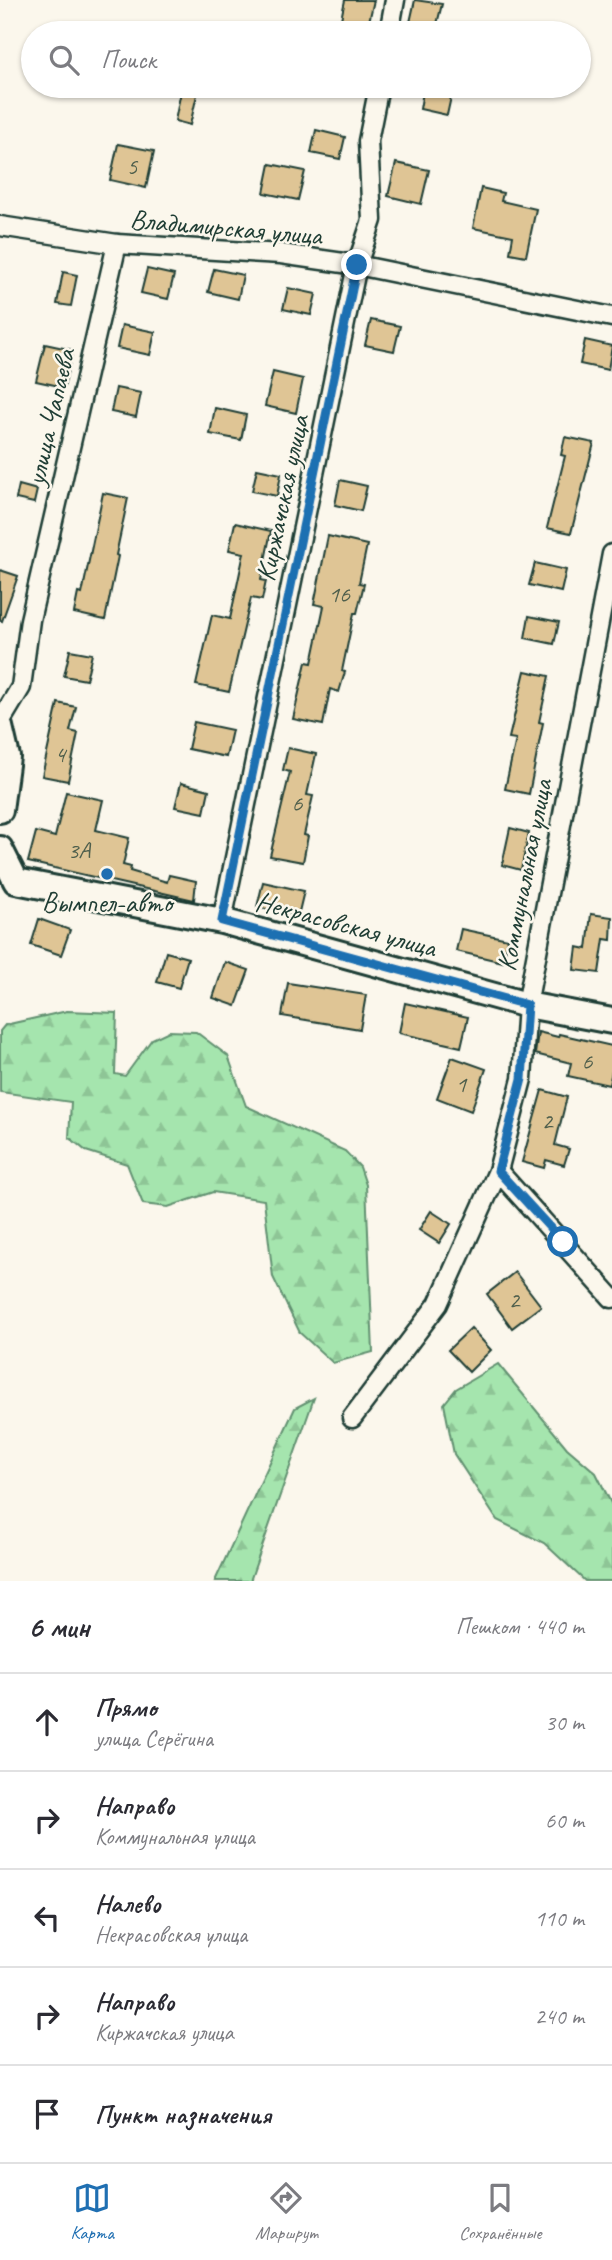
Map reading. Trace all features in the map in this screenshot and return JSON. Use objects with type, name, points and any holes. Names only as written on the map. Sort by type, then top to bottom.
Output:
[{"type":"street","points":[[391,21],[395,0]]},
{"type":"street","name":"Киржачская улица","points":[[222,921],[357,265],[373,220],[368,141],[377,98]]},
{"type":"street","name":"Владимирская улица","points":[[0,226],[117,244],[281,254],[357,265],[612,317]]},
{"type":"street","name":"улица Чапаева","points":[[0,722],[21,687],[30,620],[117,244]]},
{"type":"street","name":"Коммунальная улица","points":[[352,1418],[438,1304],[498,1171],[522,1079],[527,1005],[612,554]]},
{"type":"street","points":[[0,727],[7,757],[0,810]]},
{"type":"street","name":"Некрасовская улица","points":[[0,849],[16,881],[222,921],[527,1005],[612,1021]]},
{"type":"street","points":[[498,1171],[612,1298]]},
{"type":"green space","points":[[67,1011],[117,1013],[115,1074],[125,1076],[152,1039],[169,1031],[196,1032],[228,1056],[246,1106],[345,1151],[360,1167],[366,1185],[373,1352],[333,1363],[300,1333],[273,1277],[264,1200],[213,1192],[168,1207],[143,1204],[127,1164],[86,1151],[69,1137],[71,1102],[0,1092],[0,1031],[5,1025]]},
{"type":"green space","points":[[498,1364],[567,1448],[596,1473],[612,1505],[612,1581],[585,1581],[544,1543],[497,1520],[454,1454],[444,1404],[456,1389]]},
{"type":"green space","points":[[314,1398],[250,1581],[215,1581],[295,1408]]},
{"type":"building","points":[[345,0],[374,0],[369,21],[341,21]]},
{"type":"building","points":[[415,0],[442,4],[438,21],[410,21]]},
{"type":"building","points":[[180,98],[196,98],[190,125],[175,121]]},
{"type":"building","points":[[422,98],[451,98],[447,115],[420,109]]},
{"type":"building","points":[[316,130],[345,137],[340,159],[311,153]]},
{"type":"building","points":[[118,144],[154,151],[146,188],[110,180]]},
{"type":"building","points":[[396,163],[429,170],[421,204],[388,196]]},
{"type":"building","points":[[270,164],[305,171],[298,200],[264,193]]},
{"type":"building","points":[[481,188],[503,193],[501,201],[536,209],[526,256],[510,253],[513,236],[473,228]]},
{"type":"building","points":[[147,269],[174,275],[168,299],[141,293]]},
{"type":"building","points":[[214,269],[243,275],[238,299],[208,292]]},
{"type":"building","points":[[63,272],[77,275],[71,306],[57,304]]},
{"type":"building","points":[[288,288],[316,294],[311,315],[283,309]]},
{"type":"building","points":[[371,320],[400,326],[394,351],[365,345]]},
{"type":"building","points":[[122,325],[155,332],[150,355],[117,348]]},
{"type":"building","points":[[585,340],[612,346],[608,370],[580,364]]},
{"type":"building","points":[[45,344],[73,350],[64,387],[36,381]]},
{"type":"building","points":[[273,372],[303,379],[296,413],[265,406]]},
{"type":"building","points":[[116,388],[141,393],[136,417],[111,412]]},
{"type":"building","points":[[215,408],[246,415],[241,440],[210,434]]},
{"type":"building","points":[[565,437],[594,443],[571,533],[547,528],[565,456],[561,455]]},
{"type":"building","points":[[257,469],[281,474],[277,496],[252,491]]},
{"type":"building","points":[[340,480],[367,486],[361,511],[335,505]]},
{"type":"building","points":[[19,485],[37,490],[34,503],[16,499]]},
{"type":"building","points":[[103,493],[128,498],[105,620],[74,613],[78,593],[82,594]]},
{"type":"building","points":[[235,523],[271,531],[261,580],[266,581],[262,600],[251,598],[229,692],[196,685],[212,615],[230,619],[244,553],[229,550]]},
{"type":"building","points":[[328,536],[367,545],[359,583],[364,584],[357,613],[354,613],[342,671],[345,672],[339,692],[330,689],[323,725],[293,719],[306,662],[312,663],[324,606],[314,604]]},
{"type":"building","points":[[535,563],[566,570],[561,592],[529,585]]},
{"type":"building","points":[[0,570],[18,576],[2,621],[0,620]]},
{"type":"building","points":[[529,616],[559,622],[554,644],[525,638]]},
{"type":"building","points":[[70,650],[92,654],[86,680],[64,676]]},
{"type":"building","points":[[525,671],[549,676],[539,722],[543,723],[529,794],[505,789],[516,739],[509,738]]},
{"type":"building","points":[[58,703],[76,707],[70,731],[78,733],[68,781],[42,776]]},
{"type":"building","points":[[194,722],[232,730],[226,757],[188,749]]},
{"type":"building","points":[[288,748],[316,754],[307,795],[313,796],[304,835],[308,836],[303,862],[270,856],[290,772],[283,770]]},
{"type":"building","points":[[181,783],[209,790],[204,813],[175,807]]},
{"type":"building","points":[[66,792],[103,800],[96,830],[129,838],[123,865],[131,867],[130,871],[167,882],[169,875],[196,881],[194,900],[28,862],[36,832],[55,837]]},
{"type":"building","points":[[510,828],[529,833],[521,870],[502,865]]},
{"type":"building","points":[[263,882],[304,891],[298,916],[257,907]]},
{"type":"building","points":[[591,914],[612,917],[611,940],[604,939],[599,973],[574,970],[577,947],[587,949]]},
{"type":"building","points":[[39,919],[70,930],[61,955],[31,945]]},
{"type":"building","points":[[461,929],[508,939],[503,962],[456,951]]},
{"type":"building","points":[[166,952],[188,958],[179,988],[157,982]]},
{"type":"building","points":[[225,962],[249,970],[236,1006],[213,998]]},
{"type":"building","points":[[288,983],[366,995],[360,1029],[282,1016]]},
{"type":"building","points":[[405,1003],[468,1017],[461,1047],[399,1033]]},
{"type":"building","points":[[538,1032],[612,1046],[609,1085],[568,1076],[571,1063],[535,1054]]},
{"type":"building","points":[[452,1057],[486,1069],[471,1111],[437,1098]]},
{"type":"building","points":[[542,1090],[567,1097],[555,1145],[569,1149],[564,1165],[546,1160],[544,1168],[522,1162]]},
{"type":"building","points":[[431,1211],[451,1224],[439,1243],[419,1230]]},
{"type":"building","points":[[515,1272],[541,1306],[512,1328],[487,1294]]},
{"type":"building","points":[[471,1328],[491,1350],[469,1372],[448,1350]]},
{"type":"place","name":"Вымпел-авто","points":[[107,874]]},
{"type":"route","points":[[357,265],[222,921],[527,1005],[522,1079],[498,1171],[563,1242]]}]
